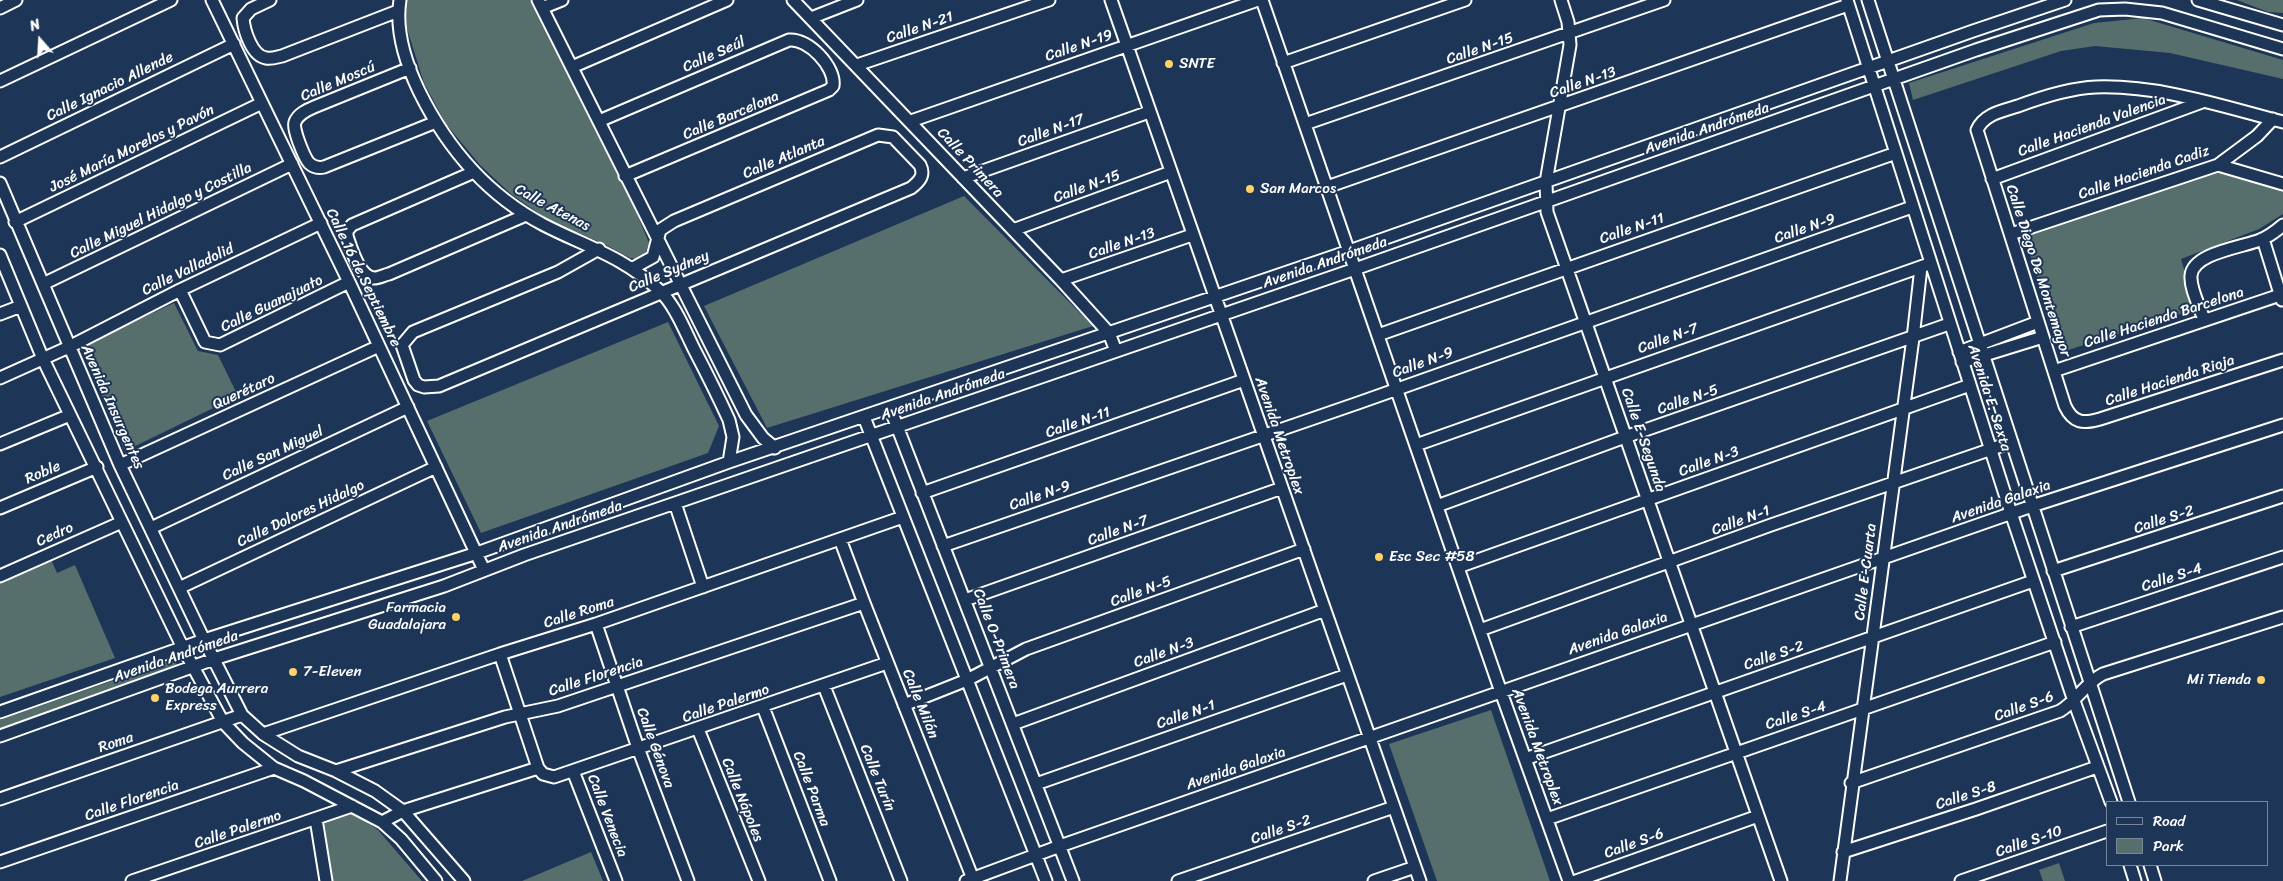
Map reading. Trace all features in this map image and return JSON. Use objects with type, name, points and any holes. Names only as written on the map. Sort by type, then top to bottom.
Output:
[{"type":"street","points":[[0,8],[16,0]]},
{"type":"street","points":[[0,81],[170,0]]},
{"type":"street","name":"Calle 16 de Septiembre","points":[[212,0],[321,223],[484,570]]},
{"type":"street","points":[[270,0],[251,9],[242,18],[243,25],[256,52],[268,59],[282,56],[399,6]]},
{"type":"street","points":[[562,0],[540,4],[746,415],[763,438],[775,448]]},
{"type":"street","points":[[572,67],[727,0]]},
{"type":"street","name":"Calle Primera","points":[[793,0],[857,65],[1109,333],[1116,351]]},
{"type":"street","points":[[811,18],[857,0]]},
{"type":"street","name":"Calle N-21","points":[[857,65],[1049,0]]},
{"type":"street","name":"Avenida Metroplex","points":[[1111,0],[1420,881]]},
{"type":"street","name":"Calle N-19","points":[[910,121],[1258,0]]},
{"type":"street","name":"Avenida Metroplex","points":[[1262,0],[1568,881]]},
{"type":"street","points":[[1283,63],[1465,0]]},
{"type":"street","name":"Calle E-Segunda","points":[[1562,0],[1570,33],[1568,57],[1546,182],[1546,201],[1550,222],[1692,624],[1778,880]]},
{"type":"street","name":"Calle N-15","points":[[1305,124],[1664,0]]},
{"type":"street","name":"Avenida E. Sexta","points":[[1868,0],[2071,627],[2130,801]]},
{"type":"street","name":"Avenida Andrómeda","points":[[0,712],[204,640],[477,553],[729,462],[775,448],[1349,251],[2065,0]]},
{"type":"street","points":[[2198,0],[2283,24]]},
{"type":"street","name":"Avenida E. Sexta","points":[[1848,2],[1912,207],[1926,266],[1961,357],[2033,581],[2074,702],[2111,801]]},
{"type":"street","name":"Calle N-13","points":[[1327,187],[1558,107],[1848,2]]},
{"type":"street","name":"Calle Atenas","points":[[399,6],[401,38],[410,68],[436,122],[448,141],[474,172],[503,200],[526,215],[599,249],[633,268],[660,292],[676,313],[729,420],[733,437],[729,462]]},
{"type":"street","name":"Avenida Andrómeda","points":[[0,736],[193,666],[428,591],[675,503],[1356,269],[1875,86],[2098,10],[2162,13],[2283,48]]},
{"type":"street","name":"Calle Seúl","points":[[599,121],[789,40],[801,40],[808,44],[832,72]]},
{"type":"street","name":"Calle Ignacio Allende","points":[[0,157],[234,44]]},
{"type":"street","name":"Calle Moscú","points":[[410,68],[314,107],[299,116],[294,123],[294,130],[309,163],[318,168],[332,165],[436,122]]},
{"type":"street","name":"Calle Barcelona","points":[[625,176],[822,93],[833,86],[832,72]]},
{"type":"street","name":"Calle Diego De Montemayor","points":[[2068,413],[1977,130],[1986,118],[2000,112],[2066,92],[2094,87],[2122,87],[2164,92],[2202,102]]},
{"type":"street","points":[[2202,102],[2278,121]]},
{"type":"street","name":"Calle Hacienda Valencia","points":[[1992,179],[2202,102]]},
{"type":"street","name":"José María Morelos y Pavón","points":[[15,222],[262,103]]},
{"type":"street","name":"Calle N-17","points":[[963,178],[1149,112]]},
{"type":"street","name":"Calle Hacienda Cadiz","points":[[2011,234],[2218,164],[2278,121]]},
{"type":"street","name":"Calle Atlanta","points":[[656,237],[660,230],[674,222],[878,135],[893,137],[920,164]]},
{"type":"street","name":"Calle N-11","points":[[1378,335],[1896,153]]},
{"type":"street","name":"Calle Miguel Hidalgo y Costilla","points":[[43,284],[292,164]]},
{"type":"street","name":"Calle Sydney","points":[[599,249],[558,272],[413,332],[402,344],[414,380],[418,385],[424,387],[439,386],[680,283],[911,188],[919,182],[922,175],[920,164]]},
{"type":"street","points":[[2218,164],[2283,184]]},
{"type":"street","points":[[474,172],[352,225],[347,231],[346,236],[362,270],[372,278],[389,274],[526,215]]},
{"type":"street","name":"Calle N-15","points":[[1013,230],[1171,172]]},
{"type":"street","name":"Avenida Insurgentes","points":[[0,184],[120,465],[242,715]]},
{"type":"street","name":"Calle N-9","points":[[943,546],[1263,436],[1912,207]]},
{"type":"street","name":"Calle Valladolid","points":[[0,378],[69,347],[180,290],[321,223]]},
{"type":"street","points":[[2204,320],[2191,280],[2194,266],[2211,255],[2263,239],[2283,225]]},
{"type":"street","name":"Calle N-13","points":[[1060,280],[1192,235]]},
{"type":"street","points":[[633,268],[653,257],[656,237]]},
{"type":"street","points":[[2263,239],[2282,297]]},
{"type":"street","points":[[0,255],[43,359],[97,467],[183,648],[223,722],[243,743],[274,768],[382,822],[401,839],[436,881]]},
{"type":"street","name":"Calle E-Cuarta","points":[[1840,881],[1882,558],[1913,338],[1926,266]]},
{"type":"street","name":"Calle N-7","points":[[1416,445],[1605,377],[1926,266]]},
{"type":"street","name":"Calle Guanajuato","points":[[180,290],[205,342],[220,345],[349,282]]},
{"type":"street","name":"Calle Hacienda Barcelona","points":[[2054,370],[2204,320],[2282,297]]},
{"type":"street","points":[[0,314],[21,306]]},
{"type":"street","points":[[1961,357],[1979,344],[2038,322]]},
{"type":"street","name":"Calle N-5","points":[[1437,506],[1625,437],[1949,324]]},
{"type":"street","points":[[691,342],[706,335]]},
{"type":"street","points":[[1961,357],[1983,356],[2043,337]]},
{"type":"street","name":"Querétaro","points":[[120,465],[379,346]]},
{"type":"street","name":"Calle Hacienda Rioja","points":[[2068,413],[2073,419],[2080,422],[2090,422],[2283,360]]},
{"type":"street","name":"Calle N-11","points":[[922,494],[1244,380]]},
{"type":"street","name":"Calle N-3","points":[[1458,567],[1970,385]]},
{"type":"street","name":"Calle San Miguel","points":[[151,528],[408,407]]},
{"type":"street","name":"Calle O-Primera","points":[[890,408],[1073,881]]},
{"type":"street","points":[[0,444],[70,414]]},
{"type":"street","points":[[864,417],[1046,881]]},
{"type":"street","name":"Avenida Galaxia","points":[[970,880],[1060,846],[2032,506],[2283,425]]},
{"type":"street","name":"Calle N-1","points":[[1480,630],[2012,442]]},
{"type":"street","name":"Roble","points":[[0,508],[97,467]]},
{"type":"street","name":"Calle Dolores Hidalgo","points":[[179,588],[436,467]]},
{"type":"street","name":"Calle N-7","points":[[965,600],[1282,488]]},
{"type":"street","name":"Calle S-2","points":[[2053,571],[2283,496]]},
{"type":"street","points":[[675,503],[703,587]]},
{"type":"street","name":"Calle Roma","points":[[263,734],[500,654],[596,624],[903,517]]},
{"type":"street","name":"Cedro","points":[[0,576],[122,522]]},
{"type":"street","name":"Calle Milán","points":[[840,539],[970,880]]},
{"type":"street","name":"Calle N-5","points":[[904,705],[967,680],[1026,649],[1304,549]]},
{"type":"street","name":"Calle S-4","points":[[2071,627],[2283,557]]},
{"type":"street","name":"Calle S-2","points":[[1525,759],[2033,581]]},
{"type":"street","name":"Calle Florencia","points":[[336,771],[520,713],[537,712],[864,603]]},
{"type":"street","name":"Calle N-3","points":[[1013,724],[1325,610]]},
{"type":"street","name":"Calle S-6","points":[[1852,783],[2060,711],[2074,702],[2090,682],[2103,674],[2283,617]]},
{"type":"street","name":"Calle Génova","points":[[596,624],[638,748],[688,881]]},
{"type":"street","name":"Calle S-4","points":[[1547,819],[2055,642]]},
{"type":"street","points":[[382,822],[403,811],[538,768],[500,654]]},
{"type":"street","name":"Calle Palermo","points":[[573,771],[888,663]]},
{"type":"street","name":"Calle N-1","points":[[1036,784],[1347,675]]},
{"type":"street","name":"Calle Turín","points":[[824,686],[901,881]]},
{"type":"street","name":"Calle Parma","points":[[763,707],[830,881]]},
{"type":"street","points":[[242,715],[263,734],[298,756],[336,771],[375,791],[403,811],[464,881]]},
{"type":"street","name":"Roma","points":[[0,799],[242,715]]},
{"type":"street","name":"Calle Nápoles","points":[[698,729],[759,881]]},
{"type":"street","name":"Calle S-8","points":[[1843,852],[1976,809],[2097,766]]},
{"type":"street","name":"Calle Florencia","points":[[0,862],[274,768]]},
{"type":"street","name":"Calle Venecia","points":[[538,768],[543,774],[554,778],[573,771],[616,881]]},
{"type":"street","name":"Calle Palermo","points":[[132,881],[352,806]]},
{"type":"street","name":"Calle S-2","points":[[1178,881],[1394,807]]},
{"type":"street","name":"Calle S-6","points":[[1576,881],[1758,816]]},
{"type":"street","points":[[316,819],[323,880]]},
{"type":"street","name":"Calle S-10","points":[[1961,881],[2106,831]]},
{"type":"street","points":[[2130,866],[2135,881]]},
{"type":"street","points":[[2150,866],[2155,881]]},
{"type":"street","points":[[1374,881],[1415,867]]},
{"type":"green space","points":[[404,0],[530,0],[637,214],[649,243],[645,254],[638,259],[630,258],[606,245],[547,219],[511,194],[480,165],[446,124],[424,83],[403,16]]},
{"type":"green space","points":[[2237,0],[2283,0],[2283,13],[2268,12]]},
{"type":"green space","points":[[2143,18],[2283,60],[2283,79],[2170,53],[2095,46],[2061,51],[1913,100],[1909,83],[2094,23]]},
{"type":"green space","points":[[2207,170],[2283,187],[2283,214],[2259,229],[2181,259],[2196,309],[2062,352],[2023,234]]},
{"type":"green space","points":[[964,196],[1093,326],[767,428],[704,306]]},
{"type":"green space","points":[[174,303],[198,351],[218,355],[238,396],[125,451],[81,347]]},
{"type":"green space","points":[[668,322],[719,426],[708,453],[481,533],[427,421]]},
{"type":"green space","points":[[50,557],[57,573],[75,565],[115,658],[0,697],[0,579]]},
{"type":"green space","points":[[175,659],[178,668],[0,730],[0,720]]},
{"type":"green space","points":[[1491,710],[1550,881],[1437,881],[1389,744]]},
{"type":"green space","points":[[351,812],[378,830],[422,881],[333,881],[324,822]]},
{"type":"green space","points":[[591,852],[603,881],[522,881]]},
{"type":"green space","points":[[2059,863],[2065,881],[2043,881],[2039,870]]},
{"type":"place","name":"SNTE","points":[[1169,64]]},
{"type":"place","name":"San Marcos","points":[[1250,189]]},
{"type":"place","name":"Esc Sec #58","points":[[1379,557]]},
{"type":"place","name":"Farmacia Guadalajara","points":[[456,617]]},
{"type":"place","name":"7-Eleven","points":[[293,672]]},
{"type":"place","name":"Mi Tienda","points":[[2261,680]]},
{"type":"place","name":"Bodega Aurrera Express","points":[[155,698]]}]
